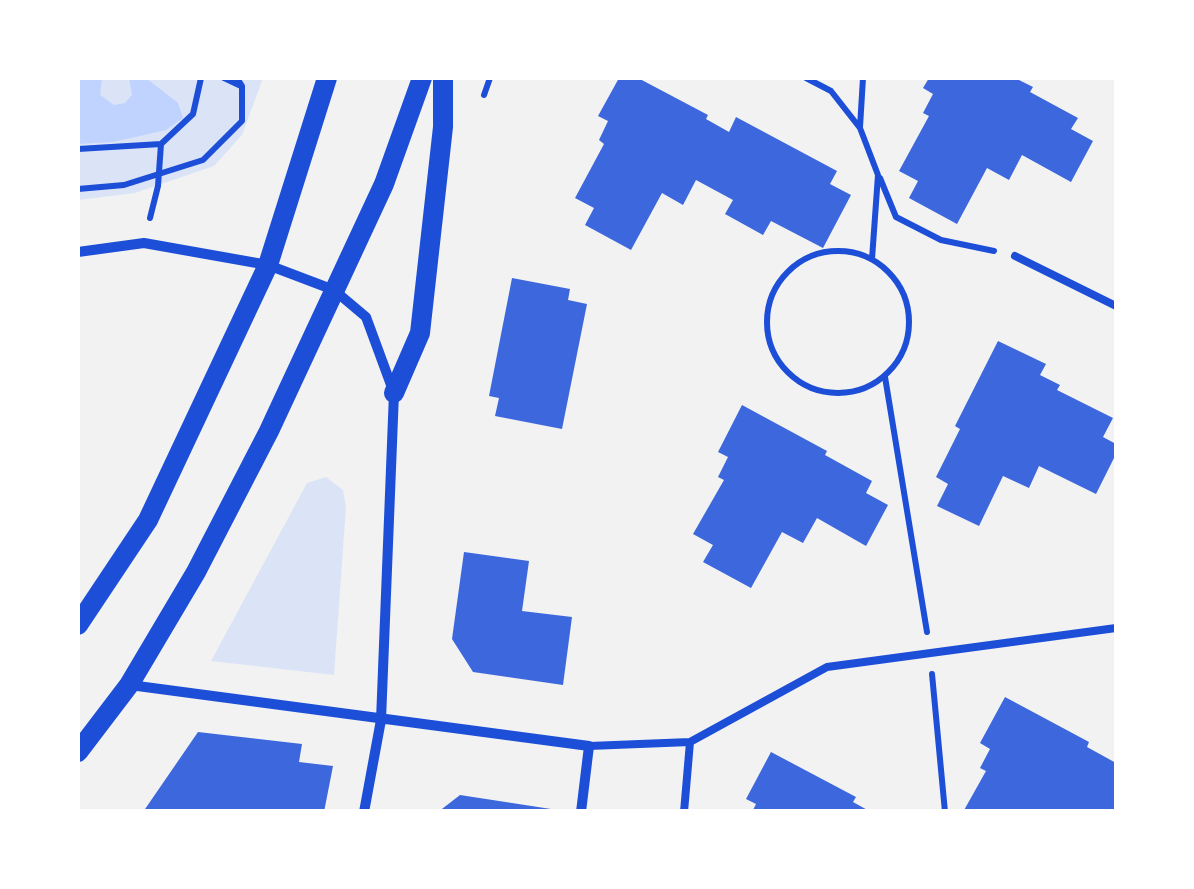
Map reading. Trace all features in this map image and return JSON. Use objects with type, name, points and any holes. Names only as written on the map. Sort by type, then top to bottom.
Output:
[{"type":"main road","points":[[78,625],[148,520],[268,265],[327,78]]},
{"type":"main road","points":[[78,752],[129,685],[206,554],[269,432],[384,184],[422,78]]},
{"type":"main road","points":[[394,393],[420,333],[443,126],[443,78]]},
{"type":"street","points":[[78,252],[144,243],[268,265],[334,290],[366,317],[394,393],[381,720],[364,812]]},
{"type":"street","points":[[129,685],[589,746],[581,812]]},
{"type":"lane","points":[[1015,256],[1116,306]]},
{"type":"lane","points":[[589,746],[690,742],[827,667],[1116,628]]},
{"type":"lane","points":[[684,812],[690,742]]},
{"type":"path","points":[[78,148],[161,144],[193,114],[201,78]]},
{"type":"path","points":[[224,78],[242,86]]},
{"type":"path","points":[[78,189],[124,185],[203,160],[242,121],[242,86],[238,78]]},
{"type":"path","points":[[484,96],[488,78]]},
{"type":"path","points":[[806,78],[831,91],[860,128],[896,216],[941,240],[1015,256]]},
{"type":"path","points":[[860,128],[864,78]]},
{"type":"path","points":[[144,243],[160,174],[161,144]]},
{"type":"path","points":[[872,259],[878,174]]},
{"type":"path","points":[[848,251],[872,259],[892,274],[904,293],[910,315],[904,348],[885,376],[866,389],[844,394],[810,388],[783,368],[771,348],[766,324],[770,300],[782,277],[800,261],[823,252],[848,251]]},
{"type":"path","points":[[885,376],[930,651],[945,812]]},
{"type":"shaded area","points":[[78,78],[263,78],[242,135],[214,166],[135,193],[78,200]]},
{"type":"shaded area","points":[[326,477],[343,490],[346,507],[334,675],[211,661],[307,483]]},
{"type":"water","points":[[78,78],[102,78],[100,95],[114,105],[125,103],[132,95],[129,78],[146,78],[178,103],[183,118],[166,130],[113,142],[78,144]]},
{"type":"building","points":[[619,78],[638,78],[708,115],[706,119],[729,132],[736,117],[837,171],[830,184],[851,195],[823,248],[771,221],[763,235],[725,214],[733,200],[696,180],[683,205],[662,193],[631,250],[585,225],[594,208],[575,198],[604,144],[599,140],[608,121],[598,116]]},
{"type":"building","points":[[929,78],[1015,78],[1033,87],[1030,92],[1078,118],[1071,129],[1093,141],[1071,182],[1022,155],[1009,180],[987,168],[957,224],[909,198],[918,181],[899,171],[929,116],[923,113],[933,94],[923,88]]},
{"type":"building","points":[[512,278],[570,289],[568,300],[587,304],[562,429],[495,416],[499,398],[489,396]]},
{"type":"building","points":[[998,341],[1046,364],[1040,375],[1060,385],[1057,390],[1113,418],[1103,437],[1116,444],[1116,454],[1096,494],[1039,466],[1029,488],[1003,476],[979,526],[937,506],[948,484],[936,477],[960,429],[955,426]]},
{"type":"building","points":[[742,405],[827,451],[825,455],[872,481],[866,493],[888,505],[866,546],[817,518],[803,543],[782,532],[751,588],[703,562],[713,545],[693,534],[724,480],[718,477],[728,457],[718,452]]},
{"type":"building","points":[[464,552],[529,561],[522,611],[572,617],[563,685],[473,672],[452,639]]},
{"type":"building","points":[[1005,697],[1089,742],[1087,747],[1116,763],[1116,812],[963,812],[986,771],[980,768],[990,749],[980,743]]},
{"type":"building","points":[[198,732],[302,744],[299,762],[333,766],[324,812],[143,812]]},
{"type":"building","points":[[771,752],[856,797],[853,802],[871,812],[752,812],[756,804],[746,799]]},
{"type":"building","points":[[460,795],[551,809],[438,812]]}]
